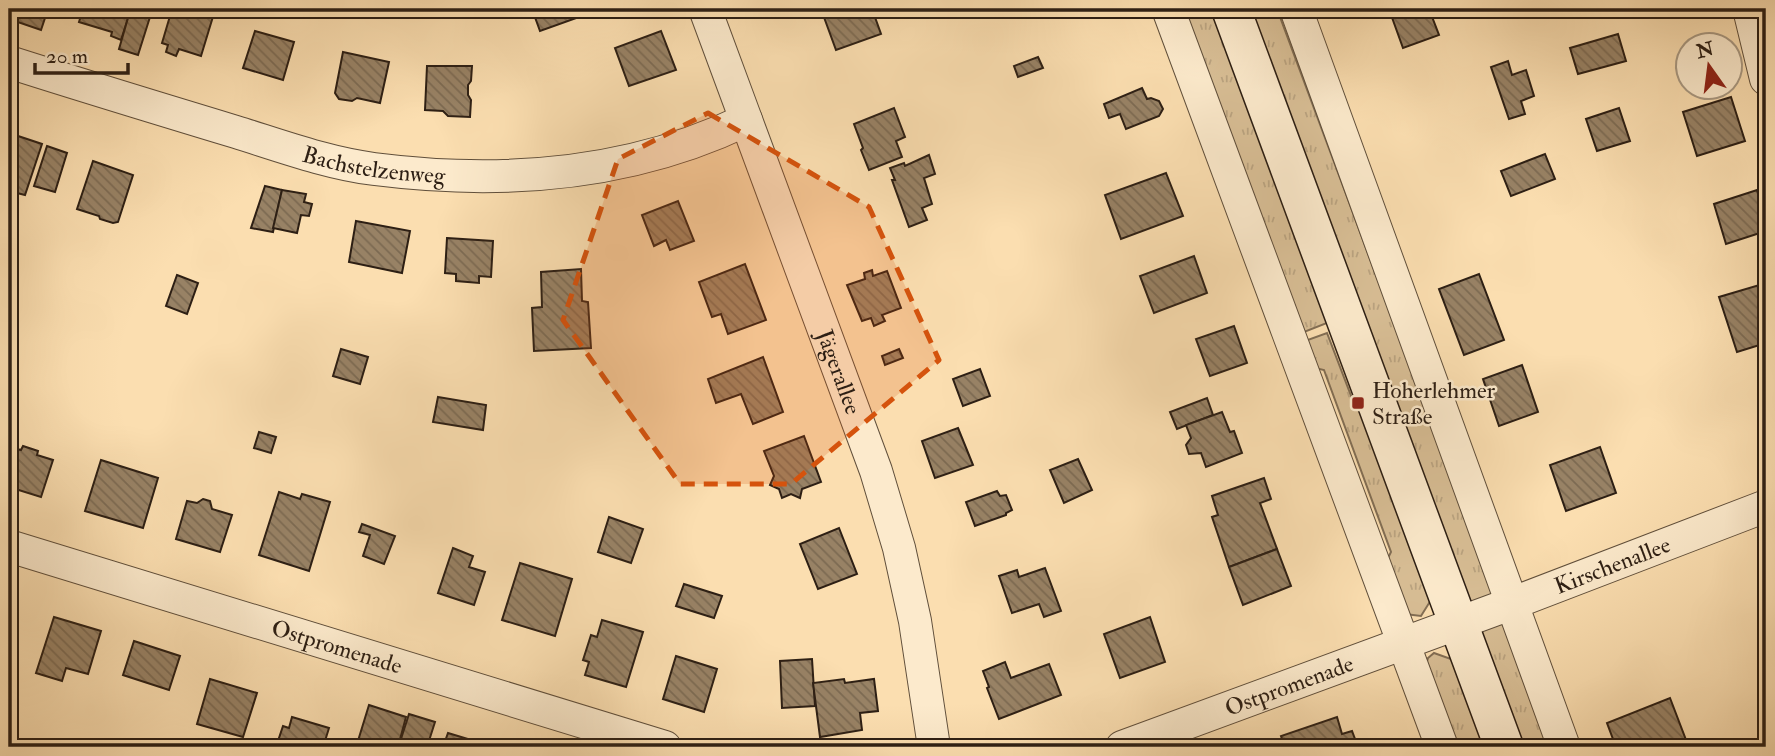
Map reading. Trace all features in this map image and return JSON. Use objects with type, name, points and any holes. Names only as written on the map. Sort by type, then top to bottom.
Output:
[{"type":"street","name":"Jägerallee","points":[[705,9],[882,489],[899,548],[915,621],[934,747]]},
{"type":"street","points":[[1168,9],[1442,747]]},
{"type":"street","points":[[1231,9],[1504,747]]},
{"type":"street","points":[[1296,9],[1564,747]]},
{"type":"street","points":[[1749,9],[1766,79]]},
{"type":"street","name":"Bachstelzenweg","points":[[9,62],[316,157],[373,169],[439,175],[509,176],[574,172],[618,164],[710,137],[746,120]]},
{"type":"street","name":"Kirschenallee","points":[[1459,623],[1766,506]]},
{"type":"street","name":"Ostpromenade","points":[[9,546],[665,747]]},
{"type":"street","name":"Ostpromenade","points":[[1122,747],[1459,623]]},
{"type":"highlighted area","points":[[708,113],[869,207],[939,360],[791,484],[680,484],[563,320],[618,159]]},
{"type":"green space","points":[[1178,9],[1216,9],[1332,321],[1299,334]]},
{"type":"green space","points":[[1247,9],[1277,9],[1552,747],[1523,747]]},
{"type":"green space","points":[[1327,333],[1355,406],[1360,405],[1431,600],[1421,616],[1405,614],[1385,564],[1391,552],[1324,370],[1311,367],[1302,342]]},
{"type":"green space","points":[[1434,653],[1451,659],[1489,747],[1452,747],[1426,665],[1428,658]]},
{"type":"building","points":[[9,9],[48,9],[41,30],[9,19]]},
{"type":"building","points":[[83,9],[131,9],[121,40],[111,36],[112,32],[79,22]]},
{"type":"building","points":[[177,9],[215,10],[201,56],[179,49],[176,56],[166,52],[168,45],[162,43],[170,16]]},
{"type":"building","points":[[532,9],[585,9],[582,16],[540,31]]},
{"type":"building","points":[[821,9],[872,9],[881,34],[836,50]]},
{"type":"building","points":[[1400,9],[1429,9],[1439,35],[1403,48],[1390,12]]},
{"type":"building","points":[[130,11],[150,17],[138,55],[119,49]]},
{"type":"building","points":[[255,31],[294,42],[283,80],[243,68]]},
{"type":"building","points":[[661,31],[676,70],[629,86],[615,48]]},
{"type":"building","points":[[1618,34],[1626,61],[1578,74],[1570,48]]},
{"type":"building","points":[[343,52],[389,62],[380,103],[357,98],[352,101],[339,99],[335,93]]},
{"type":"building","points":[[1038,57],[1043,68],[1018,77],[1014,66]]},
{"type":"building","points":[[1508,61],[1512,75],[1526,70],[1534,96],[1521,101],[1525,114],[1509,119],[1491,67]]},
{"type":"building","points":[[427,66],[472,66],[471,81],[468,85],[470,117],[448,116],[443,111],[425,110]]},
{"type":"building","points":[[1142,88],[1147,99],[1159,101],[1163,109],[1159,116],[1126,129],[1120,114],[1109,118],[1104,104]]},
{"type":"building","points":[[1715,102],[1733,102],[1745,141],[1697,156],[1683,112]]},
{"type":"building","points":[[894,108],[905,137],[896,141],[902,157],[869,170],[854,124]]},
{"type":"building","points":[[1619,108],[1630,141],[1597,151],[1586,119]]},
{"type":"building","points":[[9,133],[42,144],[25,195],[9,191]]},
{"type":"building","points":[[47,146],[67,153],[55,192],[34,186]]},
{"type":"building","points":[[1545,154],[1555,179],[1511,196],[1501,171]]},
{"type":"building","points":[[929,155],[935,174],[924,178],[932,204],[922,208],[927,220],[909,227],[890,168],[904,163],[905,166]]},
{"type":"building","points":[[93,161],[133,175],[118,222],[100,219],[99,216],[77,209]]},
{"type":"building","points":[[1166,173],[1183,216],[1121,239],[1105,195]]},
{"type":"building","points":[[265,186],[282,190],[273,232],[251,228]]},
{"type":"building","points":[[282,190],[306,194],[304,202],[312,204],[309,216],[301,215],[297,233],[273,228]]},
{"type":"building","points":[[1757,190],[1766,219],[1766,231],[1726,244],[1714,204]]},
{"type":"building","points":[[678,201],[694,241],[670,250],[666,240],[654,246],[642,215]]},
{"type":"building","points":[[356,221],[410,231],[402,273],[349,262]]},
{"type":"building","points":[[447,238],[493,241],[491,277],[479,276],[479,283],[456,281],[456,274],[445,273]]},
{"type":"building","points":[[1194,256],[1207,293],[1154,313],[1140,276]]},
{"type":"building","points":[[745,264],[766,320],[728,334],[721,314],[712,317],[699,282]]},
{"type":"building","points":[[581,269],[582,301],[588,302],[591,348],[534,351],[532,308],[542,307],[541,272]]},
{"type":"building","points":[[872,270],[873,276],[887,271],[901,308],[882,315],[885,321],[874,326],[871,318],[862,321],[847,285],[865,279],[864,273]]},
{"type":"building","points":[[1479,274],[1504,340],[1464,355],[1439,289]]},
{"type":"building","points":[[177,275],[198,283],[187,314],[166,306]]},
{"type":"building","points":[[1766,283],[1766,343],[1737,352],[1719,297]]},
{"type":"building","points":[[1234,326],[1247,363],[1210,376],[1196,339]]},
{"type":"building","points":[[341,349],[368,357],[360,384],[333,376]]},
{"type":"building","points":[[899,349],[903,358],[885,365],[882,356]]},
{"type":"building","points":[[763,357],[783,412],[753,424],[741,394],[716,403],[708,379]]},
{"type":"building","points":[[1522,365],[1538,412],[1499,426],[1483,379]]},
{"type":"building","points":[[980,369],[990,396],[963,406],[953,379]]},
{"type":"building","points":[[438,397],[486,405],[483,430],[433,422]]},
{"type":"building","points":[[1207,398],[1213,415],[1177,429],[1170,412]]},
{"type":"building","points":[[1222,412],[1230,432],[1234,431],[1242,453],[1206,467],[1201,453],[1189,454],[1186,445],[1191,438],[1186,425]]},
{"type":"building","points":[[958,428],[973,465],[935,478],[922,441]]},
{"type":"building","points":[[259,432],[276,437],[271,453],[254,448]]},
{"type":"building","points":[[804,436],[821,482],[802,489],[800,498],[791,494],[782,498],[779,489],[770,485],[774,476],[764,451]]},
{"type":"building","points":[[23,446],[38,451],[37,455],[53,460],[41,497],[9,487],[9,447],[21,450]]},
{"type":"building","points":[[1600,447],[1616,493],[1566,511],[1550,465]]},
{"type":"building","points":[[1078,459],[1092,490],[1064,503],[1050,470]]},
{"type":"building","points":[[101,460],[158,478],[143,528],[85,511]]},
{"type":"building","points":[[1264,478],[1271,499],[1260,503],[1277,549],[1229,567],[1212,517],[1218,515],[1212,496]]},
{"type":"building","points":[[997,491],[1000,496],[1006,495],[1012,510],[1006,515],[975,526],[966,502]]},
{"type":"building","points":[[279,492],[300,499],[302,494],[330,502],[309,571],[259,555]]},
{"type":"building","points":[[203,499],[210,501],[212,509],[232,515],[220,552],[176,539],[187,501],[197,503]]},
{"type":"building","points":[[609,517],[643,529],[631,563],[598,552]]},
{"type":"building","points":[[362,524],[395,536],[384,564],[363,556],[370,535],[359,532]]},
{"type":"building","points":[[839,528],[857,574],[818,589],[800,544]]},
{"type":"building","points":[[453,548],[473,556],[469,567],[485,572],[474,605],[438,593]]},
{"type":"building","points":[[1277,549],[1291,586],[1243,605],[1229,567]]},
{"type":"building","points":[[520,563],[572,579],[555,636],[502,620]]},
{"type":"building","points":[[1045,568],[1061,611],[1044,617],[1039,604],[1012,613],[999,576],[1017,570],[1019,577]]},
{"type":"building","points":[[684,584],[722,596],[714,618],[676,606]]},
{"type":"building","points":[[54,617],[101,631],[88,674],[66,668],[62,681],[36,673]]},
{"type":"building","points":[[1150,617],[1165,662],[1120,678],[1104,634]]},
{"type":"building","points":[[602,620],[643,632],[626,687],[585,675],[589,662],[583,660],[591,635],[597,637]]},
{"type":"building","points":[[134,641],[180,656],[169,690],[123,675]]},
{"type":"building","points":[[676,656],[717,669],[704,712],[663,699]]},
{"type":"building","points":[[812,659],[815,706],[782,708],[780,661]]},
{"type":"building","points":[[1005,662],[1011,678],[1049,664],[1061,695],[999,719],[983,671]]},
{"type":"building","points":[[210,679],[257,693],[243,737],[197,724]]},
{"type":"building","points":[[844,679],[845,683],[874,679],[878,711],[860,713],[862,730],[820,737],[813,683]]},
{"type":"building","points":[[1670,698],[1686,740],[1667,747],[1616,747],[1607,723]]},
{"type":"building","points":[[369,705],[406,717],[398,747],[367,747],[357,744]]},
{"type":"building","points":[[409,714],[435,722],[427,747],[399,745]]},
{"type":"building","points":[[292,717],[329,728],[325,741],[328,742],[327,747],[276,747],[283,726],[289,728]]},
{"type":"building","points":[[1337,717],[1342,734],[1352,731],[1358,747],[1285,747],[1281,736]]},
{"type":"building","points":[[448,733],[481,743],[494,747],[443,747]]},
{"type":"place","name":"Hoherlehmer Straße","points":[[1358,403]]}]
